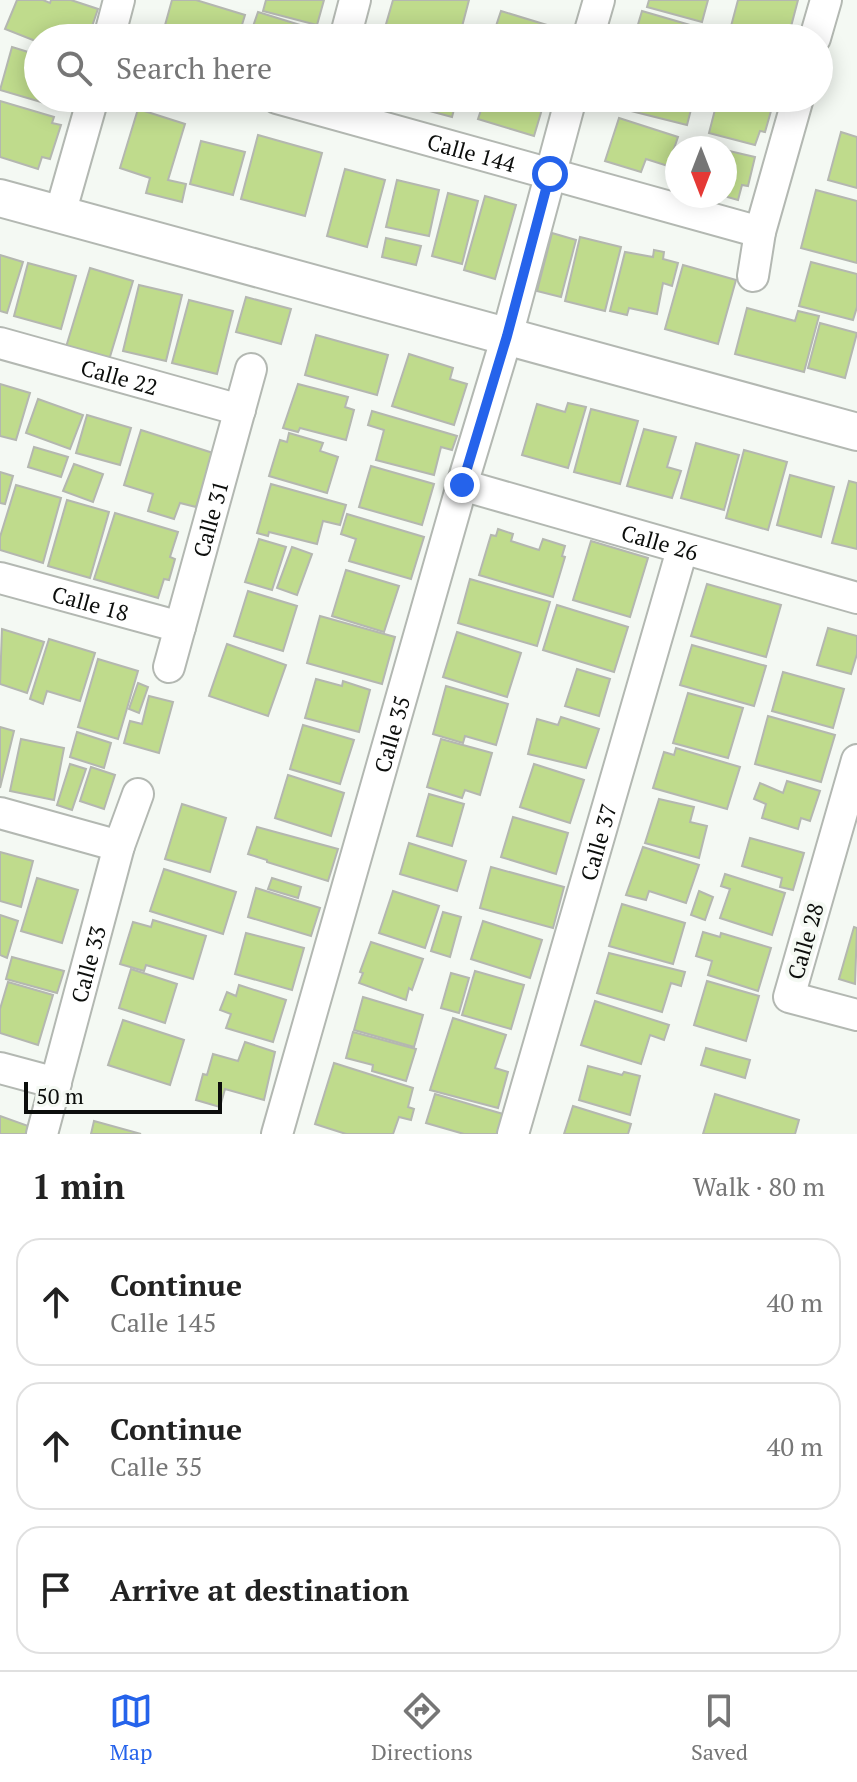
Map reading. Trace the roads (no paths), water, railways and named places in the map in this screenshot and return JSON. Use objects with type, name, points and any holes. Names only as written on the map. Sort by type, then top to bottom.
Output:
[{"type":"street","points":[[113,24],[119,0]]},
{"type":"street","points":[[349,24],[355,0]]},
{"type":"street","points":[[592,24],[599,0]]},
{"type":"street","points":[[819,24],[826,0]]},
{"type":"street","points":[[60,214],[89,112]]},
{"type":"street","name":"Calle 144","points":[[352,112],[550,174],[760,232]]},
{"type":"street","name":"Calle 35","points":[[277,1134],[507,336],[567,112]]},
{"type":"street","points":[[753,276],[760,232],[794,112]]},
{"type":"street","points":[[0,198],[857,432]]},
{"type":"street","name":"Calle 22","points":[[0,343],[240,410]]},
{"type":"street","name":"Calle 31","points":[[169,667],[251,369]]},
{"type":"street","name":"Calle 26","points":[[462,485],[857,598]]},
{"type":"street","name":"Calle 37","points":[[513,1134],[682,550]]},
{"type":"street","name":"Calle 18","points":[[0,578],[180,627]]},
{"type":"street","name":"Calle 28","points":[[857,760],[789,997],[857,1015]]},
{"type":"street","name":"Calle 33","points":[[42,1134],[119,846],[138,794]]},
{"type":"street","points":[[0,813],[119,846]]},
{"type":"street","points":[[0,1068],[56,1083]]}]
